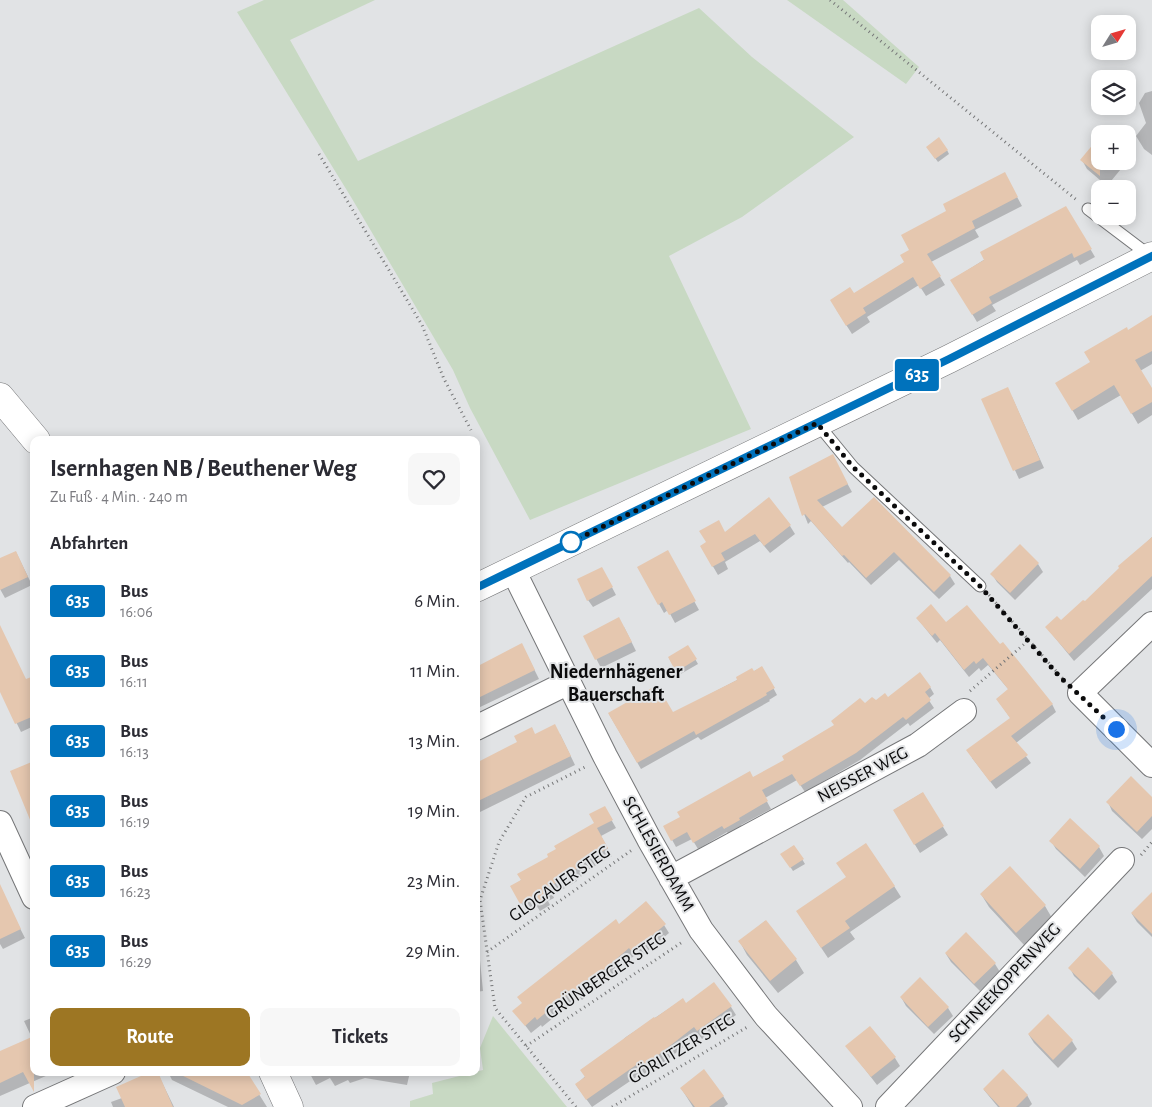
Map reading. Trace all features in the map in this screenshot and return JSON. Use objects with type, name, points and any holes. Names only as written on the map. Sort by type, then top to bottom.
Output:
[{"type":"main road","points":[[480,586],[817,423],[1152,256]]},
{"type":"main road","points":[[0,398],[33,436]]},
{"type":"main road","points":[[275,1076],[290,1107]]},
{"type":"street","name":"SCHLESIERDAMM","points":[[513,570],[648,839],[701,930],[766,1016],[850,1107]]},
{"type":"street","points":[[1152,624],[1080,693],[1152,765]]},
{"type":"street","points":[[480,726],[569,682]]},
{"type":"street","name":"NEISSER WEG","points":[[671,878],[918,745],[964,711]]},
{"type":"street","points":[[0,823],[30,887]]},
{"type":"street","name":"SCHNEEKOPPENWEG","points":[[888,1107],[1122,860]]},
{"type":"street","points":[[35,1107],[80,1098],[108,1076]]},
{"type":"lane","points":[[1088,209],[1152,256]]},
{"type":"lane","points":[[817,423],[853,467],[980,586]]},
{"type":"path","points":[[830,0],[1088,209]]},
{"type":"path","points":[[319,154],[422,325],[444,379],[471,430]]},
{"type":"path","points":[[980,586],[1059,676],[1080,693]]},
{"type":"path","points":[[964,711],[970,690],[1029,640]]},
{"type":"path","points":[[576,1107],[495,1008],[480,900],[499,842],[526,797],[605,756]]},
{"type":"path","name":"GLOGAUER STEG","points":[[487,952],[648,839]]},
{"type":"path","name":"GRÜNBERGER STEG","points":[[526,1046],[701,930]]},
{"type":"path","name":"GÖRLITZER STEG","points":[[612,1107],[766,1016]]},
{"type":"green space","points":[[264,0],[375,0],[290,40],[358,161],[699,8],[752,57],[854,137],[742,217],[669,256],[751,429],[530,520],[470,408],[453,370],[351,197],[237,12]]},
{"type":"green space","points":[[787,0],[843,0],[919,67],[906,84]]},
{"type":"green space","points":[[493,1016],[567,1107],[410,1107],[410,1101],[433,1094],[432,1083],[459,1076],[480,1076],[480,1071],[483,1070],[480,1048]]},
{"type":"building","points":[[939,137],[948,150],[935,159],[926,147]]},
{"type":"building","points":[[1091,147],[1091,169],[1080,160]]},
{"type":"building","points":[[1092,170],[1100,170],[1100,176]]},
{"type":"building","points":[[1005,172],[1018,197],[972,221],[975,228],[927,254],[941,276],[920,289],[913,277],[863,308],[866,313],[846,326],[830,300],[850,287],[854,293],[904,262],[900,255],[909,250],[901,235],[946,211],[943,204]]},
{"type":"building","points":[[1066,206],[1092,249],[1074,258],[1072,253],[989,297],[992,303],[972,315],[950,280],[984,260],[980,252]]},
{"type":"building","points":[[1152,315],[1152,351],[1135,360],[1152,388],[1152,402],[1131,414],[1114,385],[1072,411],[1055,383],[1090,362],[1084,352],[1127,327],[1128,330]]},
{"type":"building","points":[[1008,387],[1040,460],[1013,471],[981,399]]},
{"type":"building","points":[[833,454],[848,484],[817,500],[842,527],[874,497],[951,575],[934,592],[894,552],[866,578],[844,555],[842,556],[805,514],[802,516],[789,477]]},
{"type":"building","points":[[769,497],[791,525],[764,546],[755,534],[721,553],[725,560],[712,567],[700,546],[706,542],[699,531],[719,520],[725,532]]},
{"type":"building","points":[[1152,537],[1152,576],[1069,654],[1045,627],[1057,616],[1061,620],[1083,600],[1085,601],[1119,568],[1118,566]]},
{"type":"building","points":[[1020,544],[1039,563],[1010,593],[990,574]]},
{"type":"building","points":[[668,550],[696,601],[669,615],[662,602],[658,605],[637,567]]},
{"type":"building","points":[[16,551],[28,577],[0,590],[0,558]]},
{"type":"building","points":[[602,567],[613,587],[587,601],[577,579]]},
{"type":"building","points":[[931,604],[946,622],[967,605],[1000,644],[1003,642],[1053,704],[1011,736],[1028,755],[990,782],[966,750],[1010,718],[996,699],[1008,689],[983,658],[976,664],[974,661],[964,670],[935,633],[932,636],[916,618]]},
{"type":"building","points":[[619,617],[632,642],[595,660],[583,636]]},
{"type":"building","points":[[0,625],[26,679],[30,678],[30,718],[15,724],[0,692]]},
{"type":"building","points":[[522,643],[535,670],[480,697],[480,665]]},
{"type":"building","points":[[688,645],[697,659],[676,672],[668,657]]},
{"type":"building","points":[[762,666],[775,688],[766,693],[767,695],[696,735],[694,731],[637,763],[608,713],[657,685],[673,712],[737,680],[736,677],[752,668],[754,671]]},
{"type":"building","points":[[920,672],[931,687],[925,692],[931,700],[906,720],[903,717],[856,753],[800,786],[792,774],[762,790],[768,801],[724,829],[722,826],[693,843],[687,832],[671,841],[663,826],[680,817],[677,812],[750,771],[753,777],[784,760],[782,756],[834,725],[831,721],[860,698],[865,703],[872,697],[876,700],[885,693],[888,697]]},
{"type":"building","points":[[555,724],[571,756],[480,800],[480,761],[517,742],[514,736],[532,727],[535,734]]},
{"type":"building","points":[[30,763],[30,820],[10,771]]},
{"type":"building","points":[[1131,776],[1152,797],[1152,816],[1137,832],[1106,802]]},
{"type":"building","points":[[923,792],[944,826],[914,845],[893,810]]},
{"type":"building","points":[[605,806],[613,820],[597,828],[608,848],[578,865],[579,867],[574,872],[549,887],[551,889],[545,893],[547,897],[534,904],[531,898],[520,904],[510,886],[521,880],[517,874],[548,857],[547,854],[556,849],[554,846],[594,823],[589,814]]},
{"type":"building","points":[[1070,818],[1100,846],[1080,869],[1049,841]]},
{"type":"building","points":[[866,843],[895,886],[845,921],[850,928],[821,948],[796,911],[846,877],[836,863]]},
{"type":"building","points":[[794,845],[804,859],[790,868],[780,854]]},
{"type":"building","points":[[1010,866],[1046,905],[1016,933],[980,894]]},
{"type":"building","points":[[0,884],[21,929],[0,939]]},
{"type":"building","points":[[1152,892],[1152,934],[1131,913]]},
{"type":"building","points":[[646,901],[666,924],[632,952],[629,948],[577,993],[574,989],[537,1020],[535,1017],[525,1026],[512,1011],[522,1003],[517,997],[616,919],[619,924]]},
{"type":"building","points":[[766,920],[797,959],[770,981],[738,941]]},
{"type":"building","points":[[966,932],[996,963],[974,984],[945,953]]},
{"type":"building","points":[[1088,947],[1113,973],[1094,993],[1068,968]]},
{"type":"building","points":[[920,977],[949,1007],[928,1027],[900,997]]},
{"type":"building","points":[[714,982],[732,1006],[697,1031],[694,1027],[639,1070],[636,1065],[586,1100],[575,1084],[585,1077],[580,1070],[654,1017],[683,998],[686,1003]]},
{"type":"building","points":[[1048,1014],[1073,1040],[1053,1060],[1028,1034]]},
{"type":"building","points":[[870,1026],[896,1057],[871,1077],[845,1046]]},
{"type":"building","points":[[30,1038],[30,1076],[34,1076],[34,1092],[23,1072],[0,1083],[0,1051]]},
{"type":"building","points":[[704,1069],[724,1096],[709,1107],[695,1107],[680,1088]]},
{"type":"building","points":[[1003,1069],[1028,1095],[1016,1107],[1000,1107],[983,1089]]},
{"type":"building","points":[[141,1076],[160,1076],[173,1107],[125,1107],[116,1087]]},
{"type":"building","points":[[183,1076],[250,1076],[261,1094],[242,1105]]},
{"type":"bus line","name":"635","points":[[480,586],[949,359],[1152,256]]},
{"type":"district","name":"Niedernhägener Bauerschaft","points":[[616,684]]},
{"type":"route","points":[[571,542],[817,423],[853,467],[980,586],[1059,676],[1080,693],[1116,729]]}]
